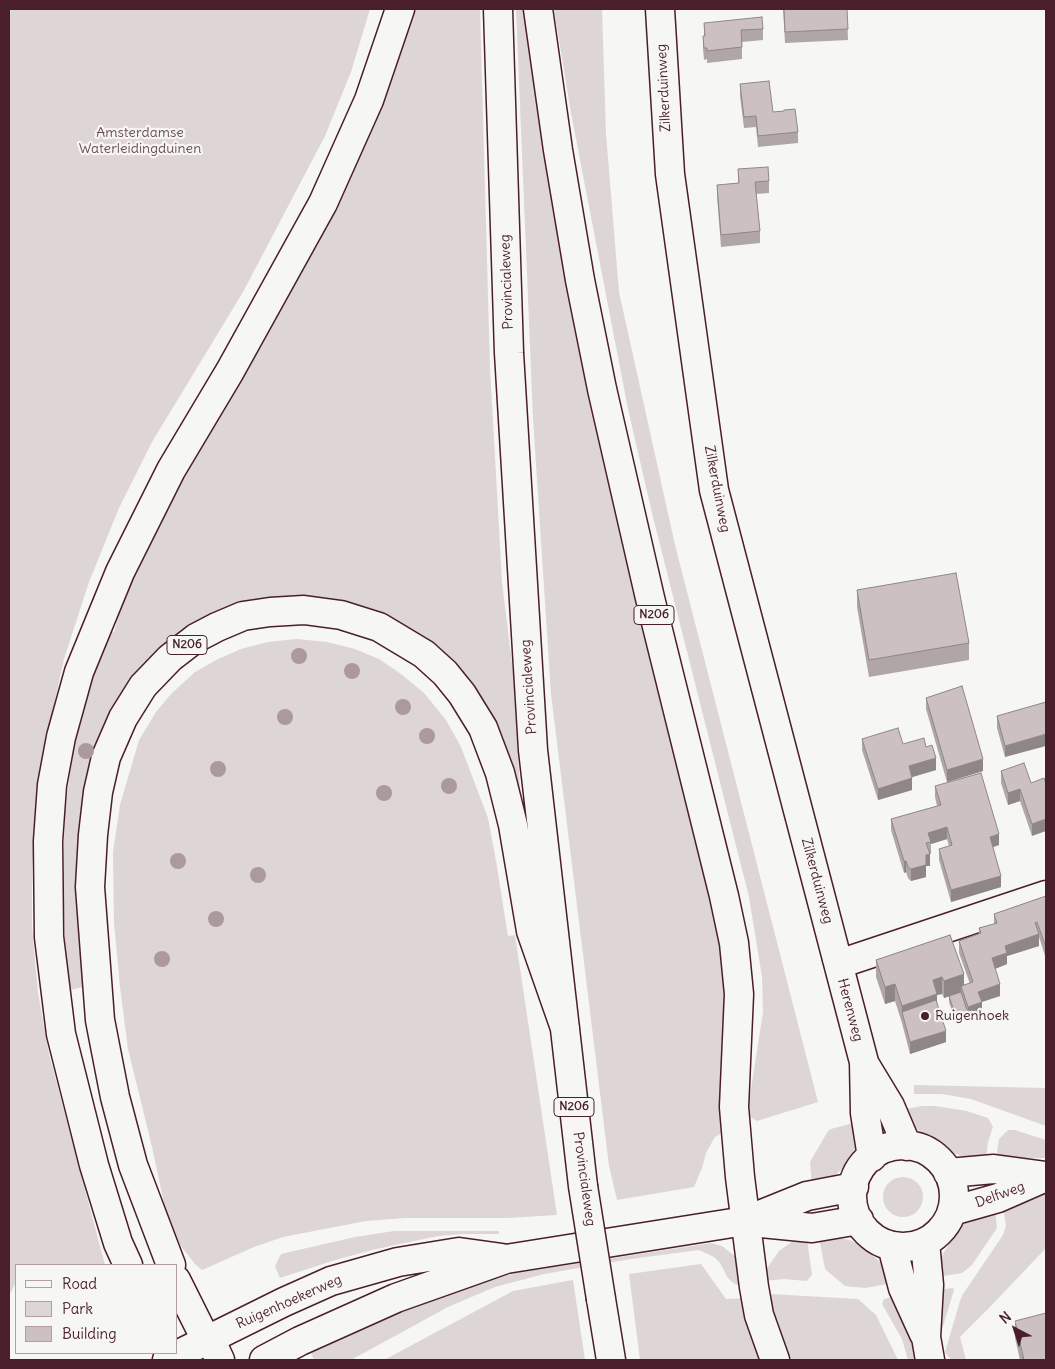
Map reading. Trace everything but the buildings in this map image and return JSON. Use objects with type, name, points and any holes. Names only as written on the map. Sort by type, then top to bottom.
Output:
[{"type":"main road","points":[[128,1264],[118,1243],[94,1166],[61,1034],[49,937],[48,841],[52,786],[60,737],[79,672],[120,572],[171,470],[230,371],[323,203],[368,100],[400,9]]},
{"type":"main road","name":"Provincialeweg","points":[[498,9],[509,353],[533,750],[583,1186],[612,1360]]},
{"type":"main road","name":"N206","points":[[538,9],[559,159],[580,280],[602,389],[650,598],[724,896],[734,944],[739,994],[734,1107],[745,1221],[759,1314],[775,1360]]},
{"type":"main road","name":"Zilkerduinweg","points":[[660,9],[670,174],[714,490],[836,958]]},
{"type":"main road","name":"N206","points":[[171,1264],[132,1165],[115,1097],[100,1020],[90,887],[98,792],[106,758],[123,718],[143,686],[170,658],[196,638],[243,616],[304,610],[341,614],[379,627],[424,654],[445,673],[462,694],[484,728],[500,773],[513,825],[531,931],[565,1028]]},
{"type":"main road","points":[[836,958],[848,961],[1046,895]]},
{"type":"main road","name":"Herenweg","points":[[836,958],[864,1062],[865,1113],[872,1157]]},
{"type":"main road","name":"Herenweg","points":[[864,1062],[890,1106],[907,1146]]},
{"type":"main road","points":[[907,1146],[927,1151],[936,1157],[948,1173],[953,1185],[954,1198],[952,1211],[946,1224],[937,1234],[925,1242],[909,1246],[892,1246],[873,1236],[859,1220],[853,1204],[854,1187],[857,1176],[863,1166],[872,1157],[888,1148],[907,1146]]},
{"type":"main road","name":"Delfweg","points":[[948,1173],[994,1169],[1046,1176]]},
{"type":"main road","name":"Delfweg","points":[[952,1211],[998,1198],[1046,1176]]},
{"type":"main road","name":"Ruigenhoekerweg","points":[[264,1360],[300,1341],[396,1298],[506,1259],[745,1221],[807,1196],[854,1187]]},
{"type":"main road","name":"Ruigenhoekerweg","points":[[745,1221],[812,1228],[859,1220]]},
{"type":"main road","points":[[925,1242],[929,1285],[928,1349]]},
{"type":"main road","points":[[892,1246],[903,1288],[928,1349]]},
{"type":"main road","name":"Ruigenhoekerweg","points":[[170,1358],[213,1350],[284,1302],[332,1281],[398,1262],[459,1252],[506,1259]]},
{"type":"main road","points":[[178,1284],[213,1350]]},
{"type":"green space","name":"Amsterdamse Waterleidingduinen","points":[[9,9],[370,9],[351,72],[325,136],[243,292],[152,442],[119,508],[89,582],[64,659],[47,737],[37,798],[32,870],[32,926],[38,993],[49,1054],[105,1264],[15,1264],[15,1284],[9,1296]]},
{"type":"green space","points":[[404,9],[480,9],[490,368],[502,582],[513,672],[522,822],[414,636],[244,610],[110,726],[88,986],[70,990],[65,943],[63,876],[65,810],[73,749],[86,684],[104,627],[114,633],[124,593]]},
{"type":"green space","points":[[516,9],[529,9],[729,976],[726,1123],[722,1133],[715,1137],[706,1153],[694,1187],[617,1200],[609,1166],[551,694],[533,419]]},
{"type":"green space","points":[[554,9],[602,9],[606,134],[619,292],[675,545],[818,1102],[757,1121],[747,1115],[763,1012],[762,977],[749,897],[652,513],[628,409],[571,113]]},
{"type":"green space","points":[[297,639],[327,642],[355,649],[379,659],[424,693],[446,720],[461,747],[488,818],[508,936],[515,935],[557,1215],[506,1218],[405,1218],[366,1221],[283,1237],[254,1247],[202,1270],[180,1245],[166,1213],[128,1049],[114,923],[113,852],[120,805],[139,740],[156,712],[171,694],[195,672],[218,659],[241,649],[268,642]]},
{"type":"green space","points":[[914,1085],[1046,1088],[1046,1126],[971,1099],[942,1094],[914,1094]]},
{"type":"green space","points":[[922,1106],[967,1111],[988,1118],[993,1127],[988,1142],[986,1160],[973,1160],[953,1153],[919,1131],[911,1124],[901,1110]]},
{"type":"green space","points":[[857,1122],[855,1149],[845,1166],[830,1180],[812,1187],[810,1162],[828,1131]]},
{"type":"green space","points":[[1008,1130],[1015,1130],[1046,1140],[1046,1158],[996,1159],[999,1139]]},
{"type":"green space","points":[[907,1177],[914,1180],[920,1186],[923,1197],[922,1205],[914,1214],[907,1217],[899,1217],[892,1214],[884,1205],[883,1193],[886,1186],[895,1178]]},
{"type":"green space","points":[[1046,1194],[1046,1248],[960,1337],[966,1360],[951,1360],[945,1352],[960,1301],[1003,1235],[1006,1226],[1003,1206]]},
{"type":"green space","points":[[995,1208],[997,1228],[972,1265],[962,1273],[938,1277],[939,1264],[943,1254],[958,1230],[973,1216]]},
{"type":"green space","points":[[394,1231],[499,1231],[499,1234],[438,1236],[372,1250],[280,1278],[275,1266],[281,1254],[355,1237]]},
{"type":"green space","points":[[830,1236],[859,1244],[879,1261],[893,1283],[865,1288],[845,1286],[825,1269],[819,1237]]},
{"type":"green space","points":[[807,1239],[812,1275],[807,1281],[784,1279],[763,1281],[765,1271],[779,1251],[793,1241]]},
{"type":"green space","points":[[711,1243],[722,1246],[736,1257],[741,1265],[745,1284],[737,1285],[732,1282],[714,1257],[699,1250],[631,1259],[544,1274],[495,1287],[448,1307],[351,1360],[314,1360],[309,1348],[361,1323],[464,1287],[516,1273]]},
{"type":"green space","points":[[701,1264],[726,1299],[745,1298],[769,1360],[640,1360],[629,1274]]},
{"type":"green space","points":[[573,1280],[585,1360],[384,1360],[513,1291]]},
{"type":"green space","points":[[953,1288],[954,1290],[940,1336],[937,1290]]},
{"type":"green space","points":[[769,1294],[858,1299],[876,1315],[898,1360],[791,1360],[779,1329]]},
{"type":"green space","points":[[897,1296],[916,1360],[908,1360],[902,1339],[882,1304],[884,1299]]},
{"type":"place","name":"Ruigenhoek","points":[[925,1016]]}]
